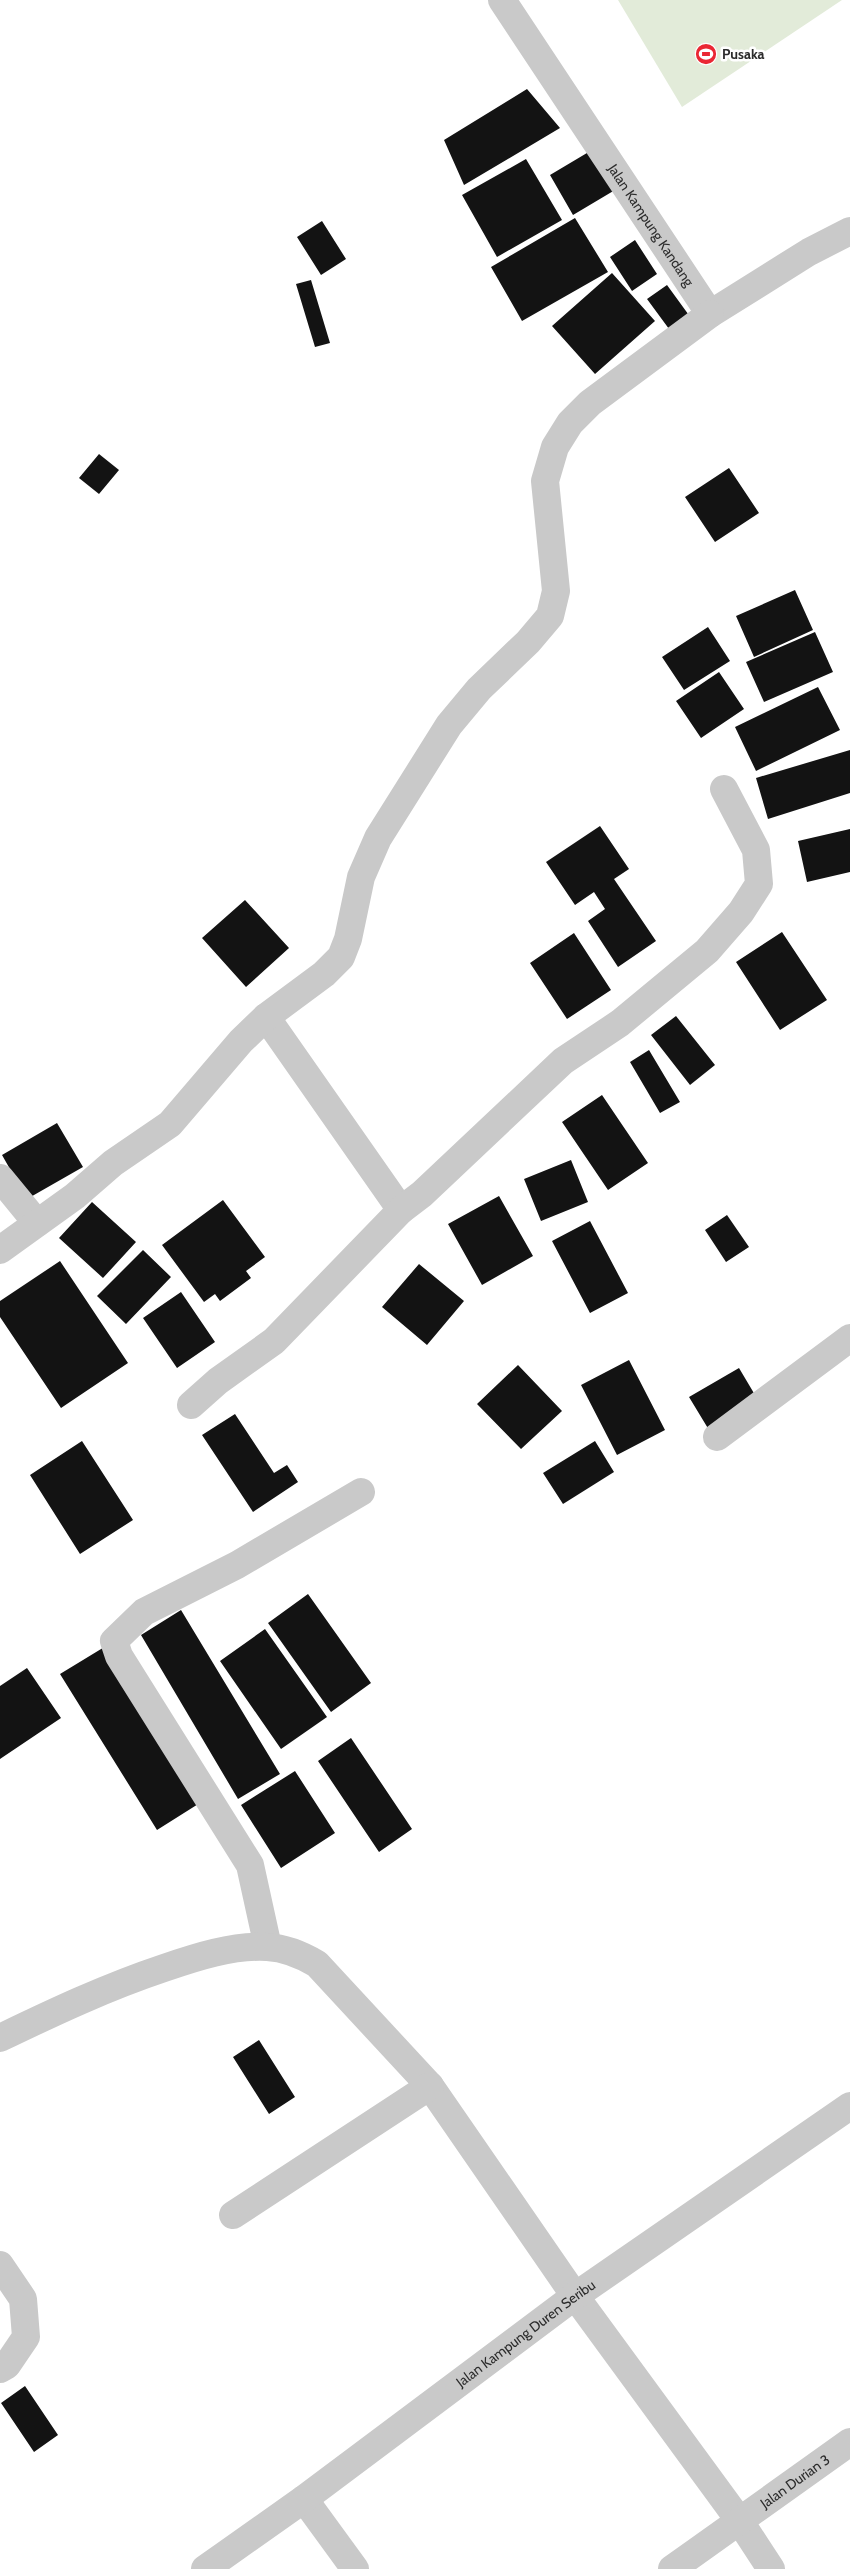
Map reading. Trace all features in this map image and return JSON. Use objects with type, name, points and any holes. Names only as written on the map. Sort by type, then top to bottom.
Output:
[{"type":"street","name":"Jalan Kampung Kandang","points":[[502,0],[710,314]]},
{"type":"street","points":[[0,1250],[75,1196],[114,1163],[170,1124],[241,1041],[266,1017],[324,974],[341,957],[348,939],[361,877],[378,838],[449,725],[479,689],[528,642],[550,616],[556,591],[545,481],[555,447],[570,423],[590,404],[710,314],[809,252],[850,231]]},
{"type":"street","points":[[191,1405],[218,1381],[274,1342],[401,1210],[422,1194],[563,1061],[620,1023],[706,951],[741,912],[759,884],[756,850],[724,789]]},
{"type":"street","points":[[266,1017],[401,1210]]},
{"type":"street","points":[[0,1178],[36,1223]]},
{"type":"street","points":[[717,1437],[850,1338]]},
{"type":"street","points":[[268,1946],[250,1865],[119,1656],[114,1641],[144,1612],[237,1565],[361,1492]]},
{"type":"street","points":[[0,2038],[120,1983],[185,1960],[231,1950],[268,1946],[300,1954],[317,1964],[430,2086],[575,2296],[739,2520],[771,2569]]},
{"type":"street","points":[[234,2215],[430,2086]]},
{"type":"street","name":"Jalan Kampung Duren Seribu","points":[[205,2569],[304,2499],[575,2296],[850,2106]]},
{"type":"street","points":[[0,2266],[22,2299],[26,2337],[7,2365],[0,2369]]},
{"type":"street","name":"Jalan Durian 3","points":[[672,2569],[850,2442]]},
{"type":"street","points":[[304,2499],[355,2569]]},
{"type":"green space","name":"Pusaka","points":[[618,0],[842,0],[682,107]]},
{"type":"building","points":[[527,89],[560,128],[464,185],[444,140]]},
{"type":"building","points":[[592,150],[615,190],[573,215],[550,175]]},
{"type":"building","points":[[526,159],[562,220],[497,257],[462,195]]},
{"type":"building","points":[[575,218],[608,272],[522,321],[491,267]]},
{"type":"building","points":[[322,221],[346,259],[321,275],[297,237]]},
{"type":"building","points":[[635,240],[657,274],[632,291],[610,257]]},
{"type":"building","points":[[612,273],[655,321],[595,374],[552,326]]},
{"type":"building","points":[[311,280],[330,343],[315,347],[296,284]]},
{"type":"building","points":[[667,285],[691,318],[672,333],[647,299]]},
{"type":"building","points":[[99,454],[119,470],[99,494],[79,478]]},
{"type":"building","points":[[729,468],[759,513],[715,542],[685,497]]},
{"type":"building","points":[[795,590],[813,630],[754,657],[736,616]]},
{"type":"building","points":[[708,627],[730,661],[684,690],[662,657]]},
{"type":"building","points":[[815,632],[833,672],[764,702],[746,662]]},
{"type":"building","points":[[719,672],[744,709],[701,738],[676,701]]},
{"type":"building","points":[[818,687],[840,730],[756,771],[735,727]]},
{"type":"building","points":[[850,750],[850,793],[768,819],[756,778]]},
{"type":"building","points":[[600,826],[629,869],[614,879],[656,941],[618,967],[588,921],[605,909],[594,892],[575,905],[546,862]]},
{"type":"building","points":[[850,829],[850,872],[807,882],[798,841]]},
{"type":"building","points":[[245,900],[289,948],[246,987],[202,938]]},
{"type":"building","points":[[782,932],[827,1000],[780,1030],[736,962]]},
{"type":"building","points":[[574,933],[611,990],[567,1019],[530,963]]},
{"type":"building","points":[[676,1016],[715,1065],[690,1085],[651,1035]]},
{"type":"building","points":[[649,1050],[680,1102],[660,1113],[630,1062]]},
{"type":"building","points":[[602,1095],[648,1163],[608,1190],[562,1122]]},
{"type":"building","points":[[57,1123],[83,1167],[27,1199],[2,1155]]},
{"type":"building","points":[[571,1160],[588,1202],[541,1221],[524,1179]]},
{"type":"building","points":[[499,1196],[533,1256],[482,1285],[448,1224]]},
{"type":"building","points":[[223,1200],[265,1257],[246,1271],[251,1278],[220,1301],[215,1294],[204,1302],[162,1245]]},
{"type":"building","points":[[92,1202],[136,1242],[103,1278],[59,1238]]},
{"type":"building","points":[[727,1215],[749,1247],[726,1262],[705,1230]]},
{"type":"building","points":[[590,1221],[628,1293],[590,1313],[552,1241]]},
{"type":"building","points":[[143,1250],[171,1277],[126,1324],[97,1296]]},
{"type":"building","points":[[60,1261],[128,1363],[61,1408],[0,1317],[0,1301]]},
{"type":"building","points":[[419,1264],[464,1301],[427,1345],[382,1307]]},
{"type":"building","points":[[181,1292],[215,1342],[177,1368],[143,1318]]},
{"type":"building","points":[[629,1360],[665,1430],[617,1455],[581,1385]]},
{"type":"building","points":[[518,1365],[562,1411],[521,1449],[477,1404]]},
{"type":"building","points":[[739,1368],[758,1400],[709,1430],[689,1397]]},
{"type":"building","points":[[235,1414],[274,1473],[287,1465],[298,1482],[253,1512],[202,1435]]},
{"type":"building","points":[[82,1441],[133,1520],[80,1554],[30,1475]]},
{"type":"building","points":[[595,1441],[614,1472],[563,1504],[543,1473]]},
{"type":"building","points":[[308,1594],[371,1683],[331,1712],[268,1623]]},
{"type":"building","points":[[181,1610],[280,1774],[238,1799],[141,1635]]},
{"type":"building","points":[[265,1629],[327,1717],[281,1749],[220,1661]]},
{"type":"building","points":[[106,1646],[203,1801],[157,1830],[60,1674]]},
{"type":"building","points":[[27,1668],[61,1718],[0,1759],[0,1686]]},
{"type":"building","points":[[351,1738],[412,1829],[379,1852],[318,1761]]},
{"type":"building","points":[[295,1771],[335,1833],[281,1868],[241,1805]]},
{"type":"building","points":[[259,2040],[295,2097],[269,2114],[233,2057]]},
{"type":"building","points":[[25,2386],[58,2435],[34,2452],[1,2403]]},
{"type":"place","name":"Pusaka","points":[[706,54]]}]
